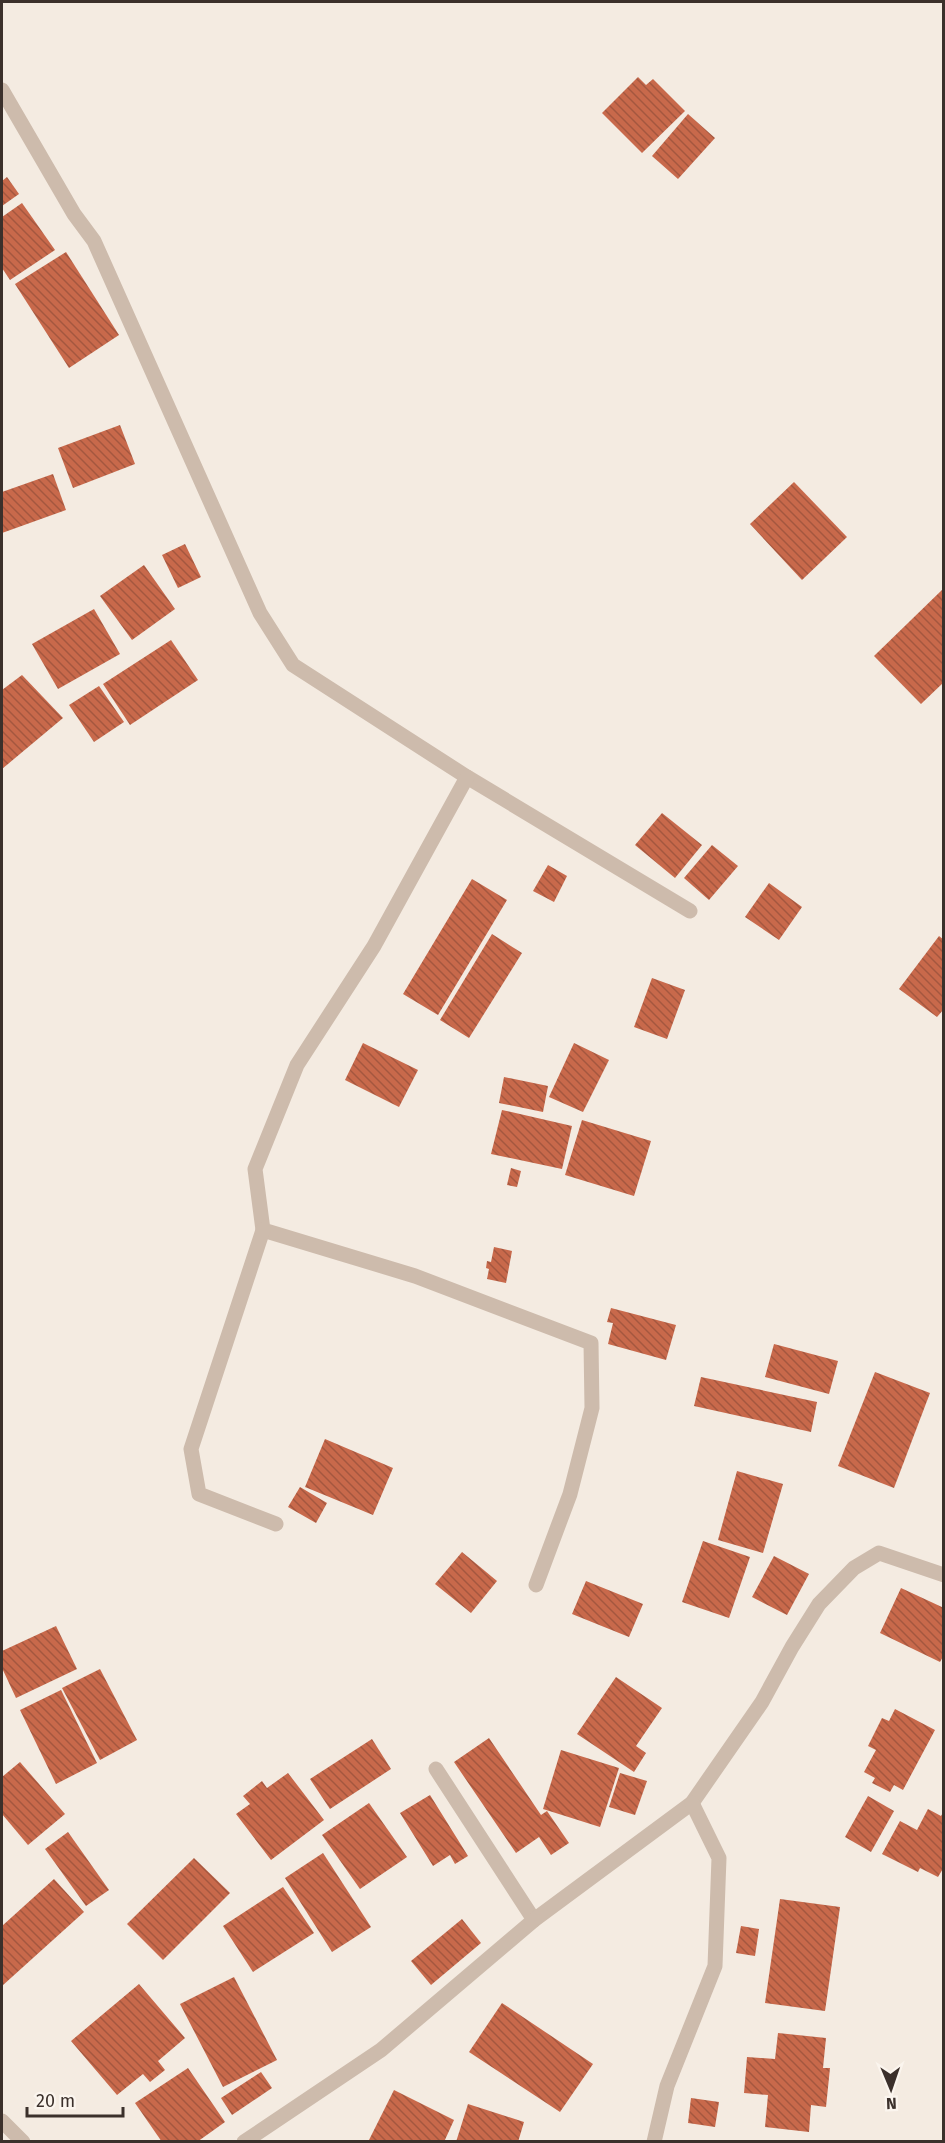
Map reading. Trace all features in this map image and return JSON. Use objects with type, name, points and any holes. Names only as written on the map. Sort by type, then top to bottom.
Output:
[{"type":"street","points":[[2,90],[74,214],[94,241],[260,613],[293,665],[467,777],[690,911]]},
{"type":"street","points":[[276,1524],[199,1494],[191,1449],[263,1230],[255,1169],[297,1065],[374,946],[467,777]]},
{"type":"street","points":[[263,1230],[415,1276],[591,1343],[592,1408],[570,1494],[536,1585]]},
{"type":"street","points":[[244,2142],[381,2050],[534,1920],[692,1803],[762,1702],[819,1604],[854,1568],[879,1553],[944,1575]]},
{"type":"street","points":[[436,1769],[534,1920]]},
{"type":"street","points":[[654,2142],[667,2086],[716,1966],[719,1858],[692,1803]]},
{"type":"street","points":[[2,2121],[23,2142]]},
{"type":"building","points":[[638,77],[646,85],[653,79],[685,111],[642,153],[602,113]]},
{"type":"building","points":[[688,114],[715,138],[678,179],[652,156]]},
{"type":"building","points":[[7,177],[19,194],[2,206],[2,181]]},
{"type":"building","points":[[22,203],[55,250],[10,280],[2,268],[2,217]]},
{"type":"building","points":[[66,252],[119,335],[69,368],[15,284]]},
{"type":"building","points":[[120,425],[135,464],[73,488],[58,448]]},
{"type":"building","points":[[53,474],[66,510],[2,533],[2,492]]},
{"type":"building","points":[[794,482],[847,537],[802,580],[750,524]]},
{"type":"building","points":[[185,544],[201,577],[178,588],[162,555]]},
{"type":"building","points":[[144,565],[175,609],[132,640],[100,596]]},
{"type":"building","points":[[944,588],[944,682],[921,704],[874,656]]},
{"type":"building","points":[[94,609],[120,654],[58,689],[32,644]]},
{"type":"building","points":[[171,640],[198,680],[130,725],[103,684]]},
{"type":"building","points":[[22,675],[63,718],[2,769],[2,690]]},
{"type":"building","points":[[99,686],[124,722],[94,742],[69,705]]},
{"type":"building","points":[[662,813],[702,845],[675,878],[635,845]]},
{"type":"building","points":[[712,845],[738,866],[709,900],[684,878]]},
{"type":"building","points":[[548,865],[567,876],[554,902],[533,891]]},
{"type":"building","points":[[472,879],[507,900],[438,1015],[403,994]]},
{"type":"building","points":[[769,883],[802,907],[779,940],[745,917]]},
{"type":"building","points":[[492,934],[522,953],[469,1038],[440,1020]]},
{"type":"building","points":[[939,936],[944,940],[944,1009],[937,1017],[899,989]]},
{"type":"building","points":[[652,978],[685,990],[667,1039],[634,1027]]},
{"type":"building","points":[[363,1043],[418,1070],[399,1107],[345,1080]]},
{"type":"building","points":[[574,1043],[609,1060],[583,1112],[549,1097]]},
{"type":"building","points":[[504,1077],[548,1086],[543,1112],[499,1103]]},
{"type":"building","points":[[502,1110],[572,1126],[562,1169],[491,1154]]},
{"type":"building","points":[[582,1120],[651,1141],[634,1196],[565,1175]]},
{"type":"building","points":[[511,1168],[521,1171],[517,1187],[507,1185]]},
{"type":"building","points":[[494,1247],[512,1251],[506,1283],[487,1279],[489,1269],[486,1268],[487,1261],[491,1262]]},
{"type":"building","points":[[611,1308],[676,1325],[666,1360],[608,1344],[613,1323],[607,1322]]},
{"type":"building","points":[[774,1344],[838,1361],[829,1394],[765,1377]]},
{"type":"building","points":[[875,1372],[930,1393],[894,1488],[838,1466]]},
{"type":"building","points":[[701,1377],[817,1402],[811,1432],[694,1406]]},
{"type":"building","points":[[325,1439],[393,1468],[373,1515],[305,1487]]},
{"type":"building","points":[[737,1471],[783,1484],[763,1553],[718,1540]]},
{"type":"building","points":[[300,1487],[327,1503],[316,1523],[288,1507]]},
{"type":"building","points":[[703,1541],[750,1557],[729,1618],[682,1602]]},
{"type":"building","points":[[462,1552],[497,1581],[471,1613],[435,1584]]},
{"type":"building","points":[[774,1556],[809,1574],[787,1615],[752,1597]]},
{"type":"building","points":[[586,1581],[643,1604],[629,1637],[572,1614]]},
{"type":"building","points":[[901,1588],[944,1608],[944,1655],[940,1662],[880,1633]]},
{"type":"building","points":[[56,1626],[77,1669],[16,1698],[2,1668],[2,1651]]},
{"type":"building","points":[[100,1669],[137,1740],[100,1760],[62,1688]]},
{"type":"building","points":[[616,1677],[662,1708],[636,1746],[646,1753],[634,1772],[577,1734]]},
{"type":"building","points":[[61,1690],[97,1763],[56,1784],[20,1710]]},
{"type":"building","points":[[895,1709],[935,1730],[903,1790],[894,1785],[890,1792],[872,1783],[875,1778],[864,1772],[876,1750],[868,1746],[882,1718],[889,1721]]},
{"type":"building","points":[[489,1738],[541,1815],[547,1811],[569,1843],[551,1855],[539,1837],[516,1853],[454,1762]]},
{"type":"building","points":[[372,1739],[391,1769],[330,1809],[310,1779]]},
{"type":"building","points":[[561,1750],[619,1768],[600,1827],[543,1809]]},
{"type":"building","points":[[20,1762],[65,1814],[28,1845],[2,1814],[2,1777]]},
{"type":"building","points":[[288,1773],[324,1820],[271,1860],[236,1814],[250,1804],[243,1796],[262,1781],[267,1788]]},
{"type":"building","points":[[620,1773],[647,1781],[635,1815],[609,1807]]},
{"type":"building","points":[[430,1795],[468,1856],[455,1864],[450,1855],[433,1866],[400,1813]]},
{"type":"building","points":[[868,1796],[894,1811],[871,1852],[845,1837]]},
{"type":"building","points":[[369,1803],[407,1857],[360,1889],[322,1835]]},
{"type":"building","points":[[928,1809],[941,1816],[944,1811],[944,1867],[938,1877],[920,1868],[918,1872],[882,1854],[900,1821],[917,1830]]},
{"type":"building","points":[[68,1832],[109,1890],[86,1906],[45,1849]]},
{"type":"building","points":[[323,1853],[371,1927],[332,1952],[285,1878]]},
{"type":"building","points":[[194,1858],[230,1893],[163,1960],[127,1924]]},
{"type":"building","points":[[54,1879],[84,1912],[2,1986],[2,1926]]},
{"type":"building","points":[[283,1887],[314,1933],[253,1972],[223,1926]]},
{"type":"building","points":[[780,1899],[840,1907],[825,2011],[765,2003]]},
{"type":"building","points":[[462,1919],[481,1943],[431,1985],[411,1961]]},
{"type":"building","points":[[741,1926],[759,1929],[755,1956],[736,1953]]},
{"type":"building","points":[[234,1977],[277,2060],[223,2087],[180,2004]]},
{"type":"building","points":[[139,1984],[185,2038],[158,2061],[165,2070],[150,2082],[143,2074],[117,2095],[71,2041]]},
{"type":"building","points":[[502,2003],[593,2064],[560,2112],[469,2052]]},
{"type":"building","points":[[778,2033],[826,2038],[823,2068],[830,2068],[826,2107],[811,2105],[809,2132],[765,2127],[768,2095],[744,2093],[747,2057],[775,2059]]},
{"type":"building","points":[[188,2068],[225,2122],[197,2142],[162,2142],[135,2103]]},
{"type":"building","points":[[261,2072],[272,2088],[232,2115],[221,2098]]},
{"type":"building","points":[[394,2090],[454,2120],[444,2142],[368,2142]]},
{"type":"building","points":[[691,2098],[719,2102],[715,2127],[688,2123]]},
{"type":"building","points":[[468,2104],[524,2122],[518,2142],[456,2142]]}]
